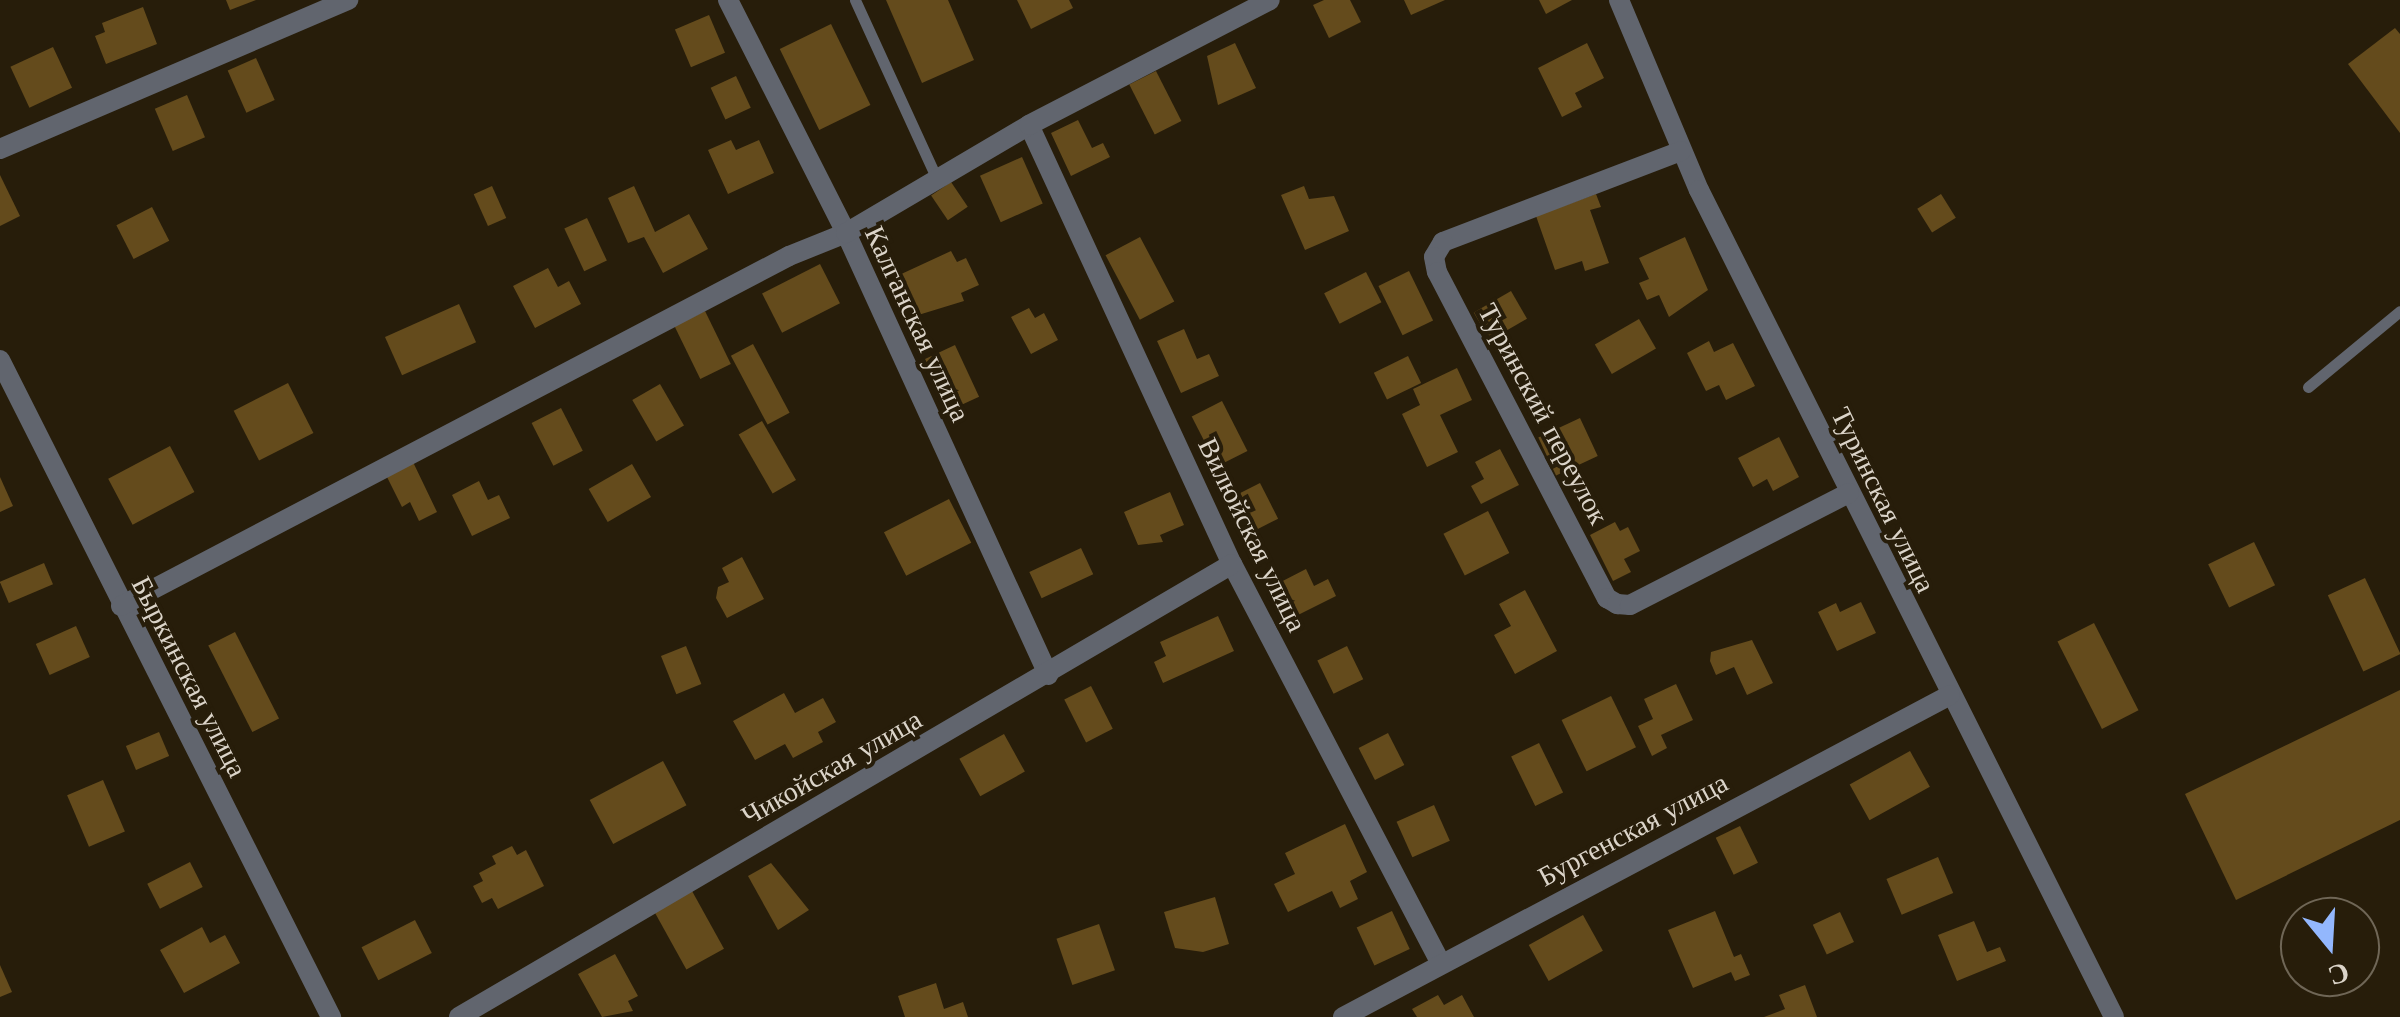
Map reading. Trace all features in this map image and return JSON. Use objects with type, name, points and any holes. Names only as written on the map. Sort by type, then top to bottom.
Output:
[{"type":"street","points":[[0,149],[348,0]]},
{"type":"street","name":"Калганская улица","points":[[728,0],[846,233],[1048,675]]},
{"type":"street","points":[[121,606],[789,256],[846,233],[1029,125],[1270,0]]},
{"type":"street","name":"Туринская улица","points":[[1619,0],[1682,151],[1848,493],[2114,1017]]},
{"type":"street","name":"Вилюйская улица","points":[[1029,125],[1232,564],[1440,962]]},
{"type":"street","name":"Туринский переулок","points":[[1682,151],[1443,242],[1434,256],[1437,272],[1607,598],[1617,604],[1630,605],[1848,493]]},
{"type":"street","name":"Быркинская улица","points":[[0,360],[331,1017]]},
{"type":"street","name":"Чикойская улица","points":[[459,1017],[1232,564]]},
{"type":"street","name":"Бургенская улица","points":[[1342,1017],[1950,695]]},
{"type":"lane","points":[[855,0],[937,180]]},
{"type":"lane","points":[[2308,387],[2400,311]]},
{"type":"building","points":[[226,0],[256,0],[230,10]]},
{"type":"building","points":[[886,0],[948,0],[974,60],[922,83]]},
{"type":"building","points":[[1017,0],[1069,0],[1073,8],[1031,29]]},
{"type":"building","points":[[1324,0],[1350,0],[1361,22],[1329,38],[1313,5]]},
{"type":"building","points":[[1404,0],[1445,0],[1411,15]]},
{"type":"building","points":[[1539,0],[1572,0],[1546,14]]},
{"type":"building","points":[[143,7],[157,44],[106,64],[95,36],[105,32],[102,23]]},
{"type":"building","points":[[709,15],[725,53],[691,67],[675,29]]},
{"type":"building","points":[[831,24],[870,105],[819,130],[780,49]]},
{"type":"building","points":[[2395,28],[2400,34],[2400,133],[2348,64]]},
{"type":"building","points":[[1235,43],[1256,88],[1218,105],[1207,56]]},
{"type":"building","points":[[1587,43],[1604,78],[1575,93],[1582,107],[1562,117],[1538,68]]},
{"type":"building","points":[[53,47],[72,88],[29,108],[10,67]]},
{"type":"building","points":[[256,58],[275,100],[246,113],[228,71]]},
{"type":"building","points":[[1156,71],[1181,121],[1155,135],[1129,85]]},
{"type":"building","points":[[736,76],[751,108],[725,120],[711,88]]},
{"type":"building","points":[[187,95],[205,137],[173,151],[155,109]]},
{"type":"building","points":[[1078,120],[1092,148],[1103,143],[1110,157],[1071,176],[1051,133]]},
{"type":"building","points":[[731,140],[736,150],[759,140],[774,173],[728,194],[708,150]]},
{"type":"building","points":[[1022,157],[1043,204],[1001,222],[980,176]]},
{"type":"building","points":[[0,175],[20,216],[0,226]]},
{"type":"building","points":[[951,182],[968,207],[948,220],[931,195]]},
{"type":"building","points":[[492,186],[506,218],[488,226],[474,194]]},
{"type":"building","points":[[634,186],[655,232],[689,214],[708,249],[663,273],[644,237],[628,243],[608,198]]},
{"type":"building","points":[[1304,186],[1309,199],[1334,196],[1349,231],[1305,250],[1281,195]]},
{"type":"building","points":[[1596,194],[1601,207],[1590,210],[1609,263],[1585,271],[1582,261],[1555,270],[1536,216]]},
{"type":"building","points":[[1941,194],[1956,218],[1932,233],[1917,209]]},
{"type":"building","points":[[152,207],[169,241],[134,259],[116,225]]},
{"type":"building","points":[[587,218],[607,261],[584,271],[564,229]]},
{"type":"building","points":[[1140,237],[1174,301],[1140,320],[1106,255]]},
{"type":"building","points":[[1685,237],[1708,290],[1669,317],[1659,295],[1647,300],[1639,283],[1649,279],[1639,258]]},
{"type":"building","points":[[951,251],[957,262],[966,258],[979,285],[961,293],[964,301],[915,316],[897,276]]},
{"type":"building","points":[[820,264],[840,303],[782,333],[762,294]]},
{"type":"building","points":[[548,268],[558,287],[569,281],[581,304],[535,328],[513,286]]},
{"type":"building","points":[[1409,271],[1433,320],[1403,335],[1378,286]]},
{"type":"building","points":[[1366,272],[1381,302],[1340,324],[1324,293]]},
{"type":"building","points":[[1511,291],[1527,319],[1490,340],[1474,312]]},
{"type":"building","points":[[459,304],[476,342],[402,375],[385,337]]},
{"type":"building","points":[[1029,308],[1035,318],[1044,313],[1058,340],[1031,354],[1011,317]]},
{"type":"building","points":[[705,311],[731,364],[700,379],[674,326]]},
{"type":"building","points":[[1639,319],[1656,348],[1612,374],[1595,344]]},
{"type":"building","points":[[1184,329],[1197,359],[1209,354],[1219,376],[1181,393],[1157,341]]},
{"type":"building","points":[[1709,341],[1714,352],[1733,343],[1755,386],[1726,400],[1719,385],[1706,391],[1687,353]]},
{"type":"building","points":[[753,344],[790,413],[768,425],[731,356]]},
{"type":"building","points":[[955,345],[979,397],[949,411],[925,359]]},
{"type":"building","points":[[1408,356],[1421,383],[1387,400],[1374,373]]},
{"type":"building","points":[[1457,368],[1472,400],[1440,415],[1458,452],[1427,467],[1402,414],[1420,405],[1413,389]]},
{"type":"building","points":[[288,383],[313,433],[259,461],[234,411]]},
{"type":"building","points":[[660,384],[684,426],[656,442],[632,400]]},
{"type":"building","points":[[1222,401],[1247,451],[1217,466],[1192,416]]},
{"type":"building","points":[[561,408],[583,451],[553,466],[532,423]]},
{"type":"building","points":[[1580,418],[1598,456],[1556,476],[1538,437]]},
{"type":"building","points":[[762,421],[796,480],[773,493],[739,435]]},
{"type":"building","points":[[1779,437],[1799,477],[1773,491],[1767,479],[1753,487],[1738,458]]},
{"type":"building","points":[[170,446],[194,492],[133,525],[108,479]]},
{"type":"building","points":[[1500,449],[1519,485],[1481,504],[1471,486],[1484,479],[1475,462]]},
{"type":"building","points":[[413,462],[437,512],[419,521],[410,502],[402,507],[386,475]]},
{"type":"building","points":[[632,464],[651,497],[608,522],[589,489]]},
{"type":"building","points":[[0,477],[13,506],[0,512]]},
{"type":"building","points":[[479,481],[488,500],[499,495],[510,518],[472,536],[452,495]]},
{"type":"building","points":[[1260,483],[1278,519],[1251,532],[1233,497]]},
{"type":"building","points":[[1170,492],[1184,525],[1160,535],[1163,542],[1138,545],[1124,512]]},
{"type":"building","points":[[949,499],[971,543],[906,576],[884,532]]},
{"type":"building","points":[[1488,511],[1509,553],[1465,576],[1443,534]]},
{"type":"building","points":[[1615,522],[1620,531],[1628,527],[1640,551],[1624,559],[1631,572],[1613,581],[1590,535]]},
{"type":"building","points":[[2254,542],[2275,585],[2229,607],[2208,564]]},
{"type":"building","points":[[1081,548],[1093,574],[1042,598],[1029,572]]},
{"type":"building","points":[[742,557],[764,599],[727,618],[716,598],[718,587],[729,582],[722,568]]},
{"type":"building","points":[[44,563],[53,584],[9,603],[0,582]]},
{"type":"building","points":[[1306,569],[1314,586],[1328,579],[1336,596],[1284,622],[1267,589]]},
{"type":"building","points":[[2365,578],[2400,654],[2363,671],[2328,595]]},
{"type":"building","points":[[1525,590],[1557,651],[1515,674],[1494,635],[1511,626],[1499,604]]},
{"type":"building","points":[[1861,602],[1876,633],[1837,651],[1818,612],[1836,603],[1840,612]]},
{"type":"building","points":[[1218,616],[1234,651],[1163,683],[1154,662],[1166,656],[1160,642]]},
{"type":"building","points":[[2094,623],[2138,710],[2102,729],[2057,642]]},
{"type":"building","points":[[76,626],[90,657],[50,675],[36,644]]},
{"type":"building","points":[[235,632],[279,718],[252,732],[208,646]]},
{"type":"building","points":[[1752,640],[1773,683],[1747,695],[1734,667],[1716,675],[1710,661],[1711,652]]},
{"type":"building","points":[[686,646],[701,684],[676,694],[661,656]]},
{"type":"building","points":[[1347,646],[1363,679],[1334,694],[1317,660]]},
{"type":"building","points":[[1676,684],[1693,720],[1661,735],[1667,748],[1652,756],[1638,726],[1653,719],[1644,699]]},
{"type":"building","points":[[1091,686],[1113,729],[1086,742],[1064,700]]},
{"type":"building","points":[[2400,690],[2400,820],[2236,900],[2185,794]]},
{"type":"building","points":[[784,693],[795,713],[823,698],[836,722],[818,732],[823,742],[793,758],[785,744],[755,760],[733,721]]},
{"type":"building","points":[[1611,696],[1636,747],[1587,771],[1562,720]]},
{"type":"building","points":[[159,732],[169,756],[136,770],[126,746]]},
{"type":"building","points":[[1388,733],[1404,765],[1375,780],[1359,748]]},
{"type":"building","points":[[1004,734],[1025,772],[980,796],[959,759]]},
{"type":"building","points":[[1539,743],[1563,792],[1535,806],[1511,757]]},
{"type":"building","points":[[1910,751],[1930,787],[1870,820],[1850,784]]},
{"type":"building","points":[[663,761],[686,805],[613,844],[590,800]]},
{"type":"building","points":[[103,780],[125,832],[89,847],[67,795]]},
{"type":"building","points":[[1434,805],[1450,841],[1412,857],[1397,822]]},
{"type":"building","points":[[1345,824],[1367,872],[1350,881],[1358,899],[1340,908],[1332,891],[1288,912],[1274,884],[1295,874],[1285,853]]},
{"type":"building","points":[[1740,826],[1758,863],[1734,875],[1716,838]]},
{"type":"building","points":[[512,846],[517,855],[526,850],[544,886],[498,909],[492,898],[482,903],[473,886],[483,881],[479,873],[496,864],[492,856]]},
{"type":"building","points":[[1938,857],[1953,893],[1902,915],[1886,879]]},
{"type":"building","points":[[190,862],[203,887],[160,909],[147,884]]},
{"type":"building","points":[[771,863],[809,910],[778,930],[748,876]]},
{"type":"building","points":[[692,891],[724,949],[686,970],[654,912]]},
{"type":"building","points":[[1215,897],[1229,944],[1203,952],[1175,948],[1164,912]]},
{"type":"building","points":[[1392,911],[1410,949],[1374,966],[1357,927]]},
{"type":"building","points":[[1715,911],[1734,957],[1741,954],[1750,975],[1735,981],[1731,972],[1693,988],[1668,930]]},
{"type":"building","points":[[1840,912],[1854,942],[1827,955],[1813,925]]},
{"type":"building","points":[[1583,915],[1603,951],[1549,981],[1529,945]]},
{"type":"building","points":[[415,920],[432,953],[378,980],[362,947]]},
{"type":"building","points":[[1974,921],[1987,952],[2000,947],[2006,961],[1957,981],[1938,935]]},
{"type":"building","points":[[1099,924],[1115,970],[1072,985],[1056,939]]},
{"type":"building","points":[[202,927],[210,943],[225,935],[240,963],[184,993],[160,950]]},
{"type":"building","points":[[615,954],[638,996],[628,1001],[633,1011],[602,1017],[578,974]]},
{"type":"building","points":[[0,965],[12,992],[0,997]]},
{"type":"building","points":[[936,983],[944,1009],[963,1002],[968,1017],[905,1017],[898,996]]},
{"type":"building","points":[[1805,985],[1817,1017],[1764,1017],[1785,1009],[1779,995]]},
{"type":"building","points":[[1438,995],[1444,1005],[1462,995],[1474,1017],[1417,1017],[1412,1009]]}]
